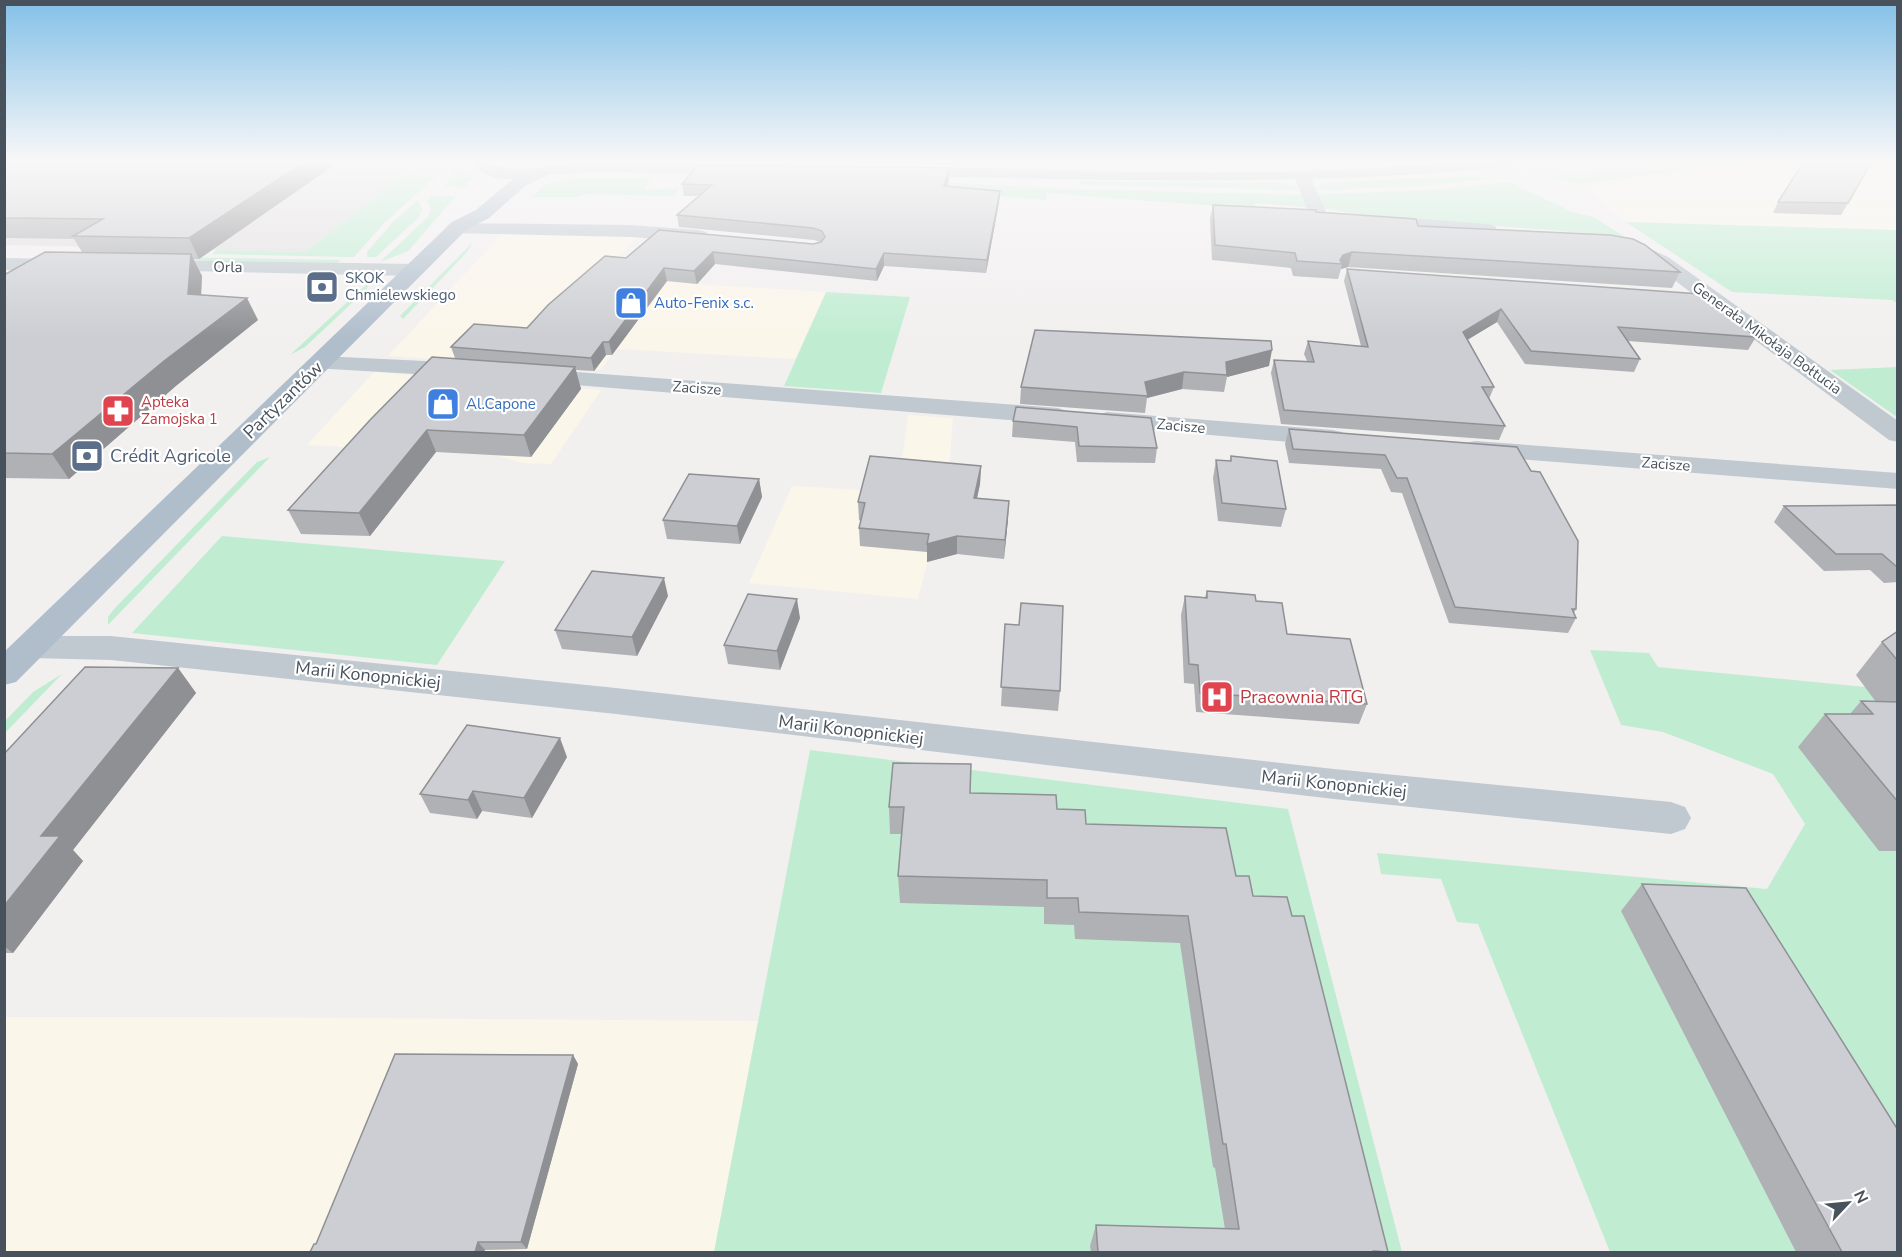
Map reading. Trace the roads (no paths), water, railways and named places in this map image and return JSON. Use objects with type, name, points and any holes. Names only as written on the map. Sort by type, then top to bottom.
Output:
[{"type":"main road","points":[[457,220],[457,228]]},
{"type":"main road","name":"Partyzantów","points":[[4,673],[457,228],[474,220]]},
{"type":"street","points":[[1352,220],[1504,232]]},
{"type":"street","points":[[457,228],[630,231],[716,238]]},
{"type":"street","name":"Generała Mikołaja Bołtucia","points":[[1629,245],[1661,261],[1898,435]]},
{"type":"street","points":[[4,264],[83,265]]},
{"type":"street","name":"Orla","points":[[130,266],[415,270]]},
{"type":"street","points":[[1678,297],[1713,299]]},
{"type":"street","name":"Zacisze","points":[[321,363],[391,365],[500,373],[1354,440]]},
{"type":"street","name":"Zacisze","points":[[1448,447],[1898,482]]},
{"type":"street","name":"Marii Konopnickiej","points":[[31,647],[111,648],[581,697],[1322,783],[1671,818]]},
{"type":"place","name":"SKOK Chmielewskiego","points":[[322,287]]},
{"type":"place","name":"Auto-Fenix s.c.","points":[[631,303]]},
{"type":"place","name":"Al.Capone","points":[[443,404]]},
{"type":"place","name":"Apteka Zamojska 1","points":[[118,411]]},
{"type":"place","name":"Crédit Agricole","points":[[87,456]]},
{"type":"place","name":"Pracownia RTG","points":[[1217,697]]}]
